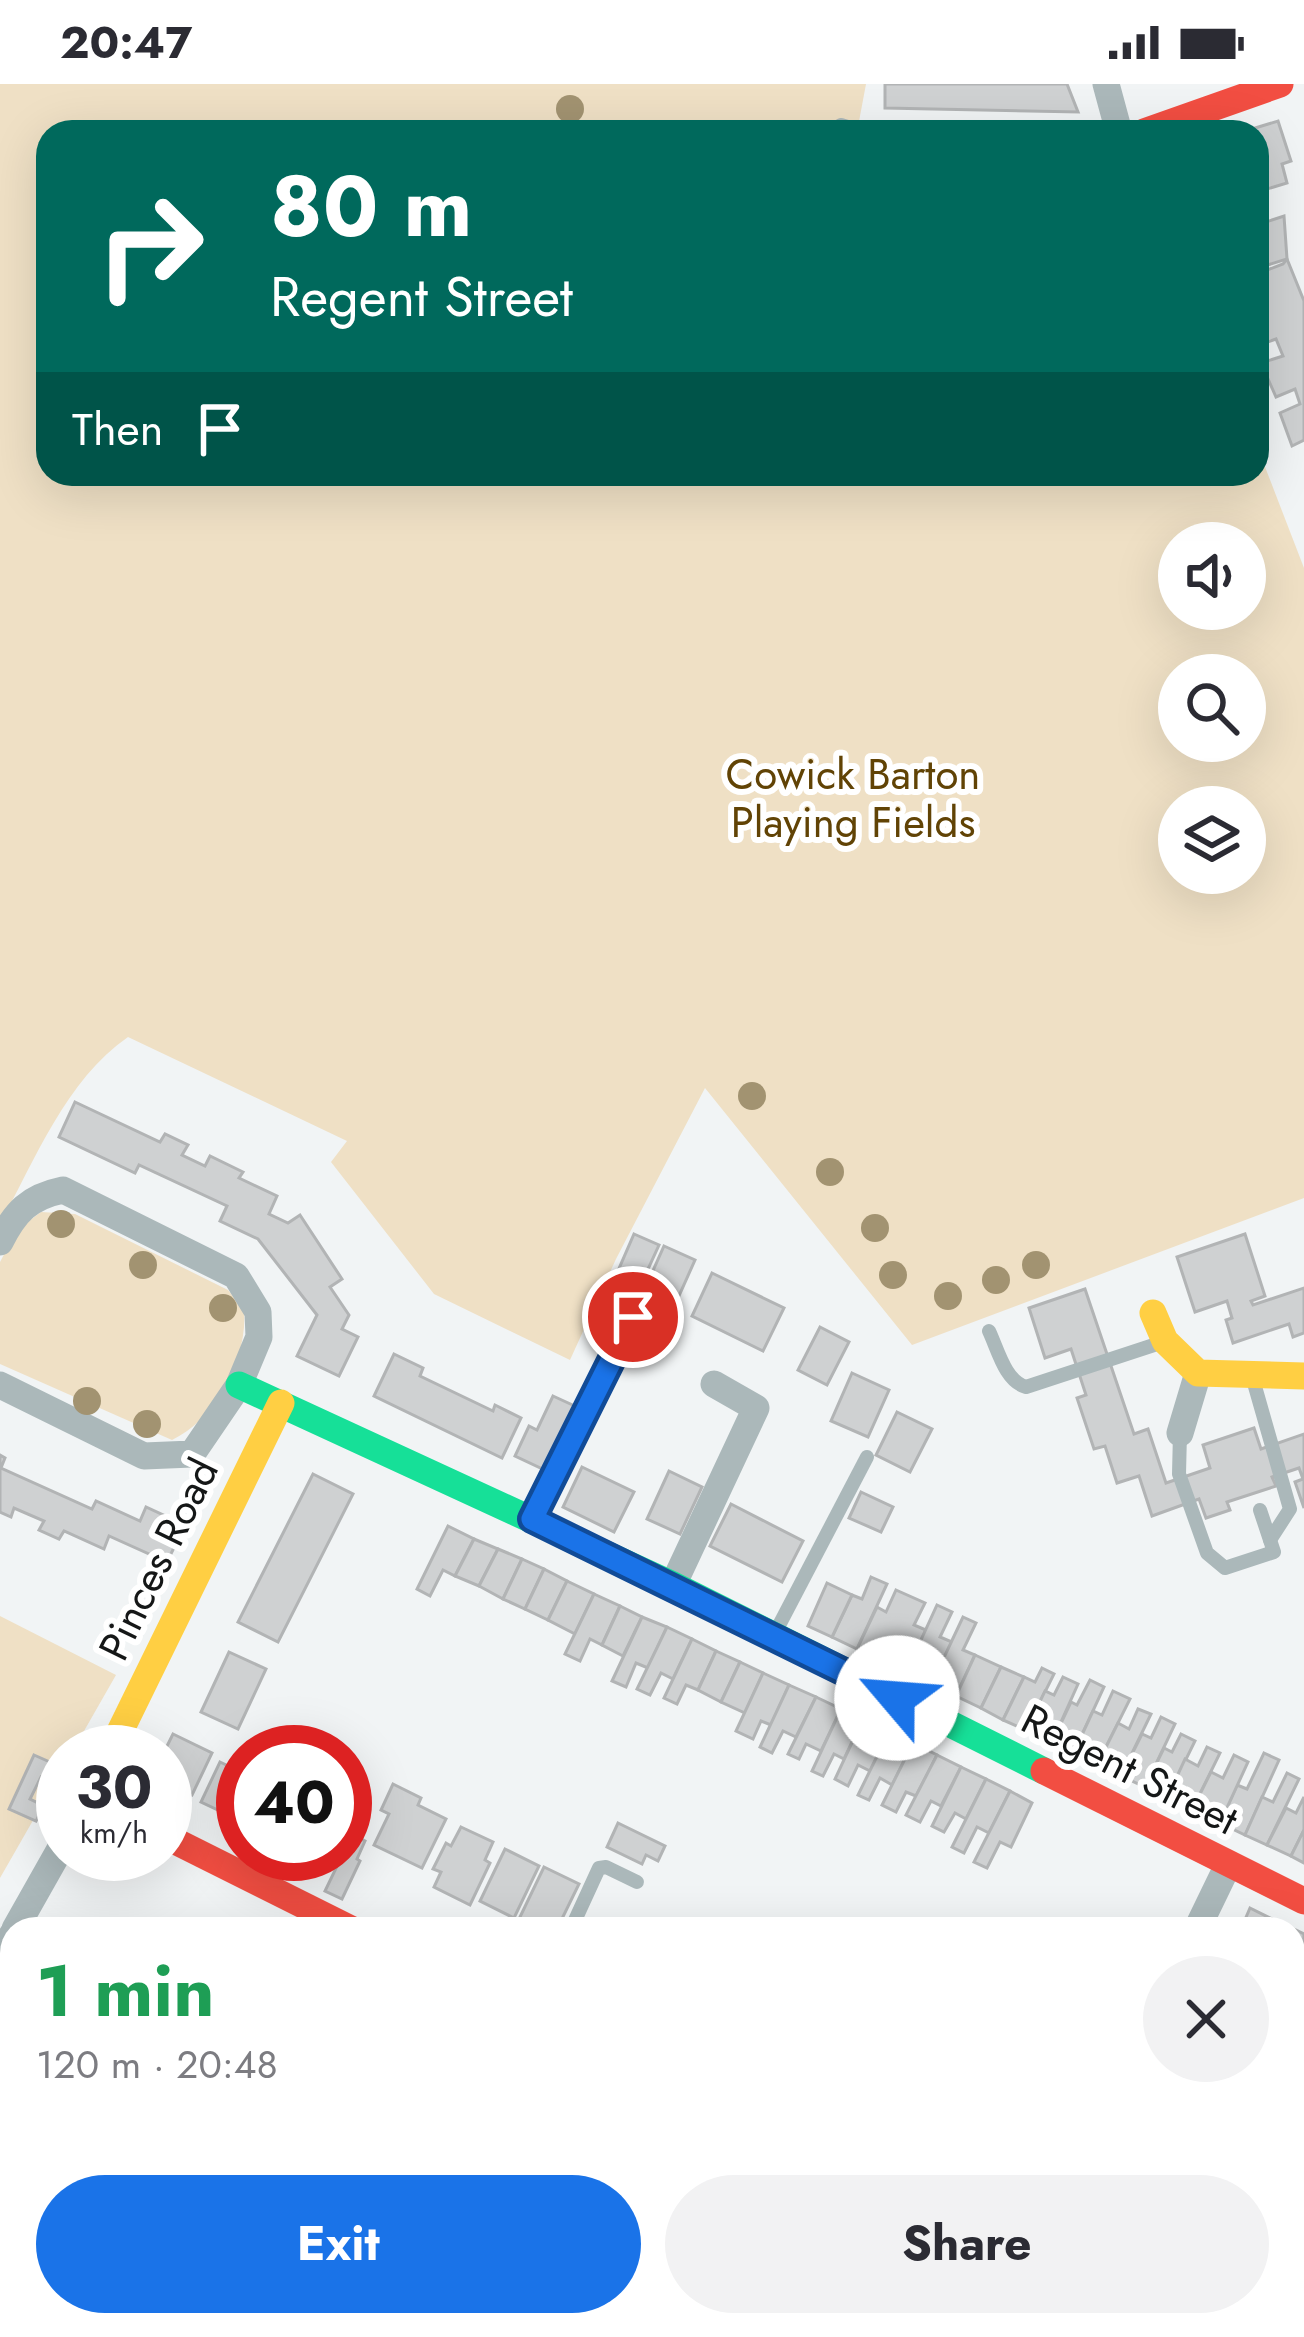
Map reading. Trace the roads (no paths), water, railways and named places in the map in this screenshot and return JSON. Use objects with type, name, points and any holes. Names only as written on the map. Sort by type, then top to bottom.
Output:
[{"type":"street","points":[[1106,84],[1116,120]]},
{"type":"street","points":[[1178,120],[1280,84]]},
{"type":"street","points":[[0,1242],[20,1209],[38,1195],[63,1190],[236,1276],[259,1312],[259,1336],[239,1385],[192,1454],[144,1456],[0,1385]]},
{"type":"street","points":[[1153,1313],[1165,1341],[1198,1373],[1304,1376]]},
{"type":"street","points":[[1180,1433],[1198,1373]]},
{"type":"street","points":[[673,1585],[756,1408],[714,1384]]},
{"type":"street","name":"Regent Street","points":[[239,1385],[673,1585],[1304,1901]]},
{"type":"street","name":"Pinces Road","points":[[123,1725],[281,1403]]},
{"type":"street","points":[[192,1849],[328,1917]]},
{"type":"street","points":[[1203,1917],[1228,1865]]},
{"type":"street","points":[[22,1917],[42,1881]]},
{"type":"lane","points":[[532,1519],[633,1317]]},
{"type":"lane","points":[[989,1331],[1010,1378],[1026,1387],[1165,1341]]},
{"type":"lane","points":[[1250,1372],[1290,1509],[1270,1540]]},
{"type":"lane","points":[[1180,1433],[1179,1474],[1207,1553],[1226,1568],[1274,1552],[1260,1510]]},
{"type":"lane","points":[[773,1635],[867,1457]]},
{"type":"lane","points":[[577,1917],[599,1868],[637,1882]]},
{"type":"park label","name":"Cowick Barton Playing Fields","points":[[853,798]]}]
